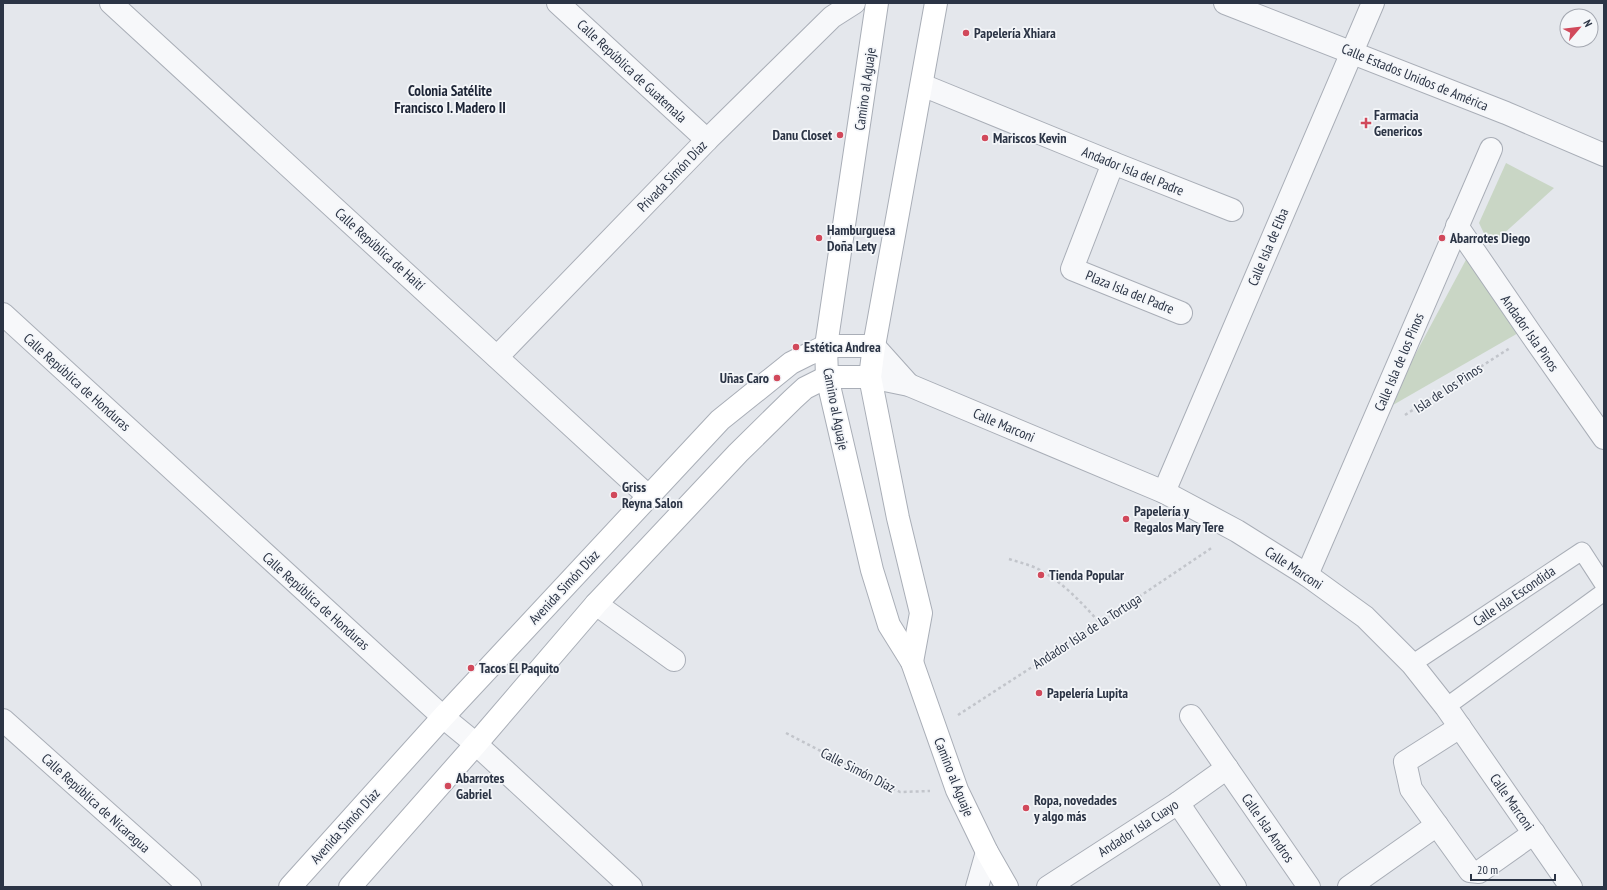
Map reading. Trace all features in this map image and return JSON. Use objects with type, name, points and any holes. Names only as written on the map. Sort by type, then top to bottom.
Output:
[{"type":"main road","name":"Camino al Aguaje","points":[[877,3],[826,346],[827,377],[872,570],[889,625],[912,662],[957,790],[987,852],[1007,887]]},
{"type":"main road","points":[[912,662],[922,613],[898,518],[870,377],[874,346],[936,3]]},
{"type":"main road","name":"Avenida Simón Díaz","points":[[290,887],[443,717],[720,420],[791,363],[826,346],[874,346]]},
{"type":"main road","points":[[350,887],[476,744],[596,604],[738,453],[793,399],[805,388],[827,377],[870,377]]},
{"type":"street","name":"Calle República de Haití","points":[[111,3],[648,496]]},
{"type":"street","name":"Calle República de Guatemala","points":[[558,3],[707,140]]},
{"type":"street","name":"Privada Simón Díaz","points":[[497,357],[707,140],[832,17],[854,3]]},
{"type":"street","name":"Calle Estados Unidos de América","points":[[1225,3],[1506,113],[1604,155]]},
{"type":"street","name":"Calle Isla de Elba","points":[[1164,492],[1373,3]]},
{"type":"street","name":"Andador Isla del Padre","points":[[922,86],[1232,210]]},
{"type":"street","name":"Calle Isla de los Pinos","points":[[1307,575],[1491,149]]},
{"type":"street","name":"Plaza Isla del Padre","points":[[1113,163],[1072,269],[1181,313]]},
{"type":"street","name":"Andador Isla Pinos","points":[[1457,226],[1604,438]]},
{"type":"street","name":"Calle República de Honduras","points":[[3,314],[631,887]]},
{"type":"street","name":"Calle Marconi","points":[[874,346],[909,385]]},
{"type":"street","name":"Calle Marconi","points":[[870,377],[909,385],[1164,492],[1236,530],[1307,575],[1365,617],[1412,664],[1446,707],[1572,887]]},
{"type":"street","points":[[596,604],[674,660]]},
{"type":"street","name":"Calle Isla Andros","points":[[1191,716],[1309,887]]},
{"type":"street","name":"Calle República de Nicaragua","points":[[3,720],[190,887]]},
{"type":"street","points":[[1460,727],[1405,762],[1411,789],[1470,871],[1479,872],[1534,833]]},
{"type":"street","name":"Andador Isla Cuayo","points":[[1048,887],[1178,803],[1227,768]]},
{"type":"street","points":[[1178,803],[1235,887]]},
{"type":"street","points":[[1349,887],[1437,825]]},
{"type":"street","points":[[977,887],[987,852]]},
{"type":"lane","name":"Calle Isla Escondida","points":[[1412,664],[1582,551],[1604,585]]},
{"type":"lane","points":[[1446,707],[1604,592]]},
{"type":"path","name":"Isla de los Pinos","points":[[1405,416],[1531,334]]},
{"type":"path","name":"Andador Isla de la Tortuga","points":[[935,729],[1100,623],[1236,530]]},
{"type":"path","points":[[1009,559],[1035,568],[1056,580],[1074,595],[1100,623]]},
{"type":"path","name":"Calle Simón Díaz","points":[[786,733],[900,792],[957,790]]},
{"type":"green space","points":[[1506,163],[1554,188],[1490,246],[1479,223]]},
{"type":"green space","points":[[1468,256],[1520,332],[1386,409]]},
{"type":"place","name":"Papelería Xhiara","points":[[966,33]]},
{"type":"place","name":"Farmacia Genericos","points":[[1366,123]]},
{"type":"place","name":"Danu Closet","points":[[840,135]]},
{"type":"place","name":"Mariscos Kevin","points":[[985,138]]},
{"type":"place","name":"Hamburguesa Doña Lety","points":[[819,238]]},
{"type":"place","name":"Abarrotes Diego","points":[[1442,238]]},
{"type":"place","name":"Estética Andrea","points":[[796,347]]},
{"type":"place","name":"Uñas Caro","points":[[777,378]]},
{"type":"place","name":"Griss Reyna Salon","points":[[614,495]]},
{"type":"place","name":"Papelería y Regalos Mary Tere","points":[[1126,519]]},
{"type":"place","name":"Tienda Popular","points":[[1041,575]]},
{"type":"place","name":"Tacos El Paquito","points":[[471,668]]},
{"type":"place","name":"Papelería Lupita","points":[[1039,693]]},
{"type":"place","name":"Abarrotes Gabriel","points":[[448,786]]},
{"type":"place","name":"Ropa, novedades y algo más","points":[[1026,808]]},
{"type":"district","name":"Colonia Satélite Francisco I. Madero II","points":[[450,100]]}]
